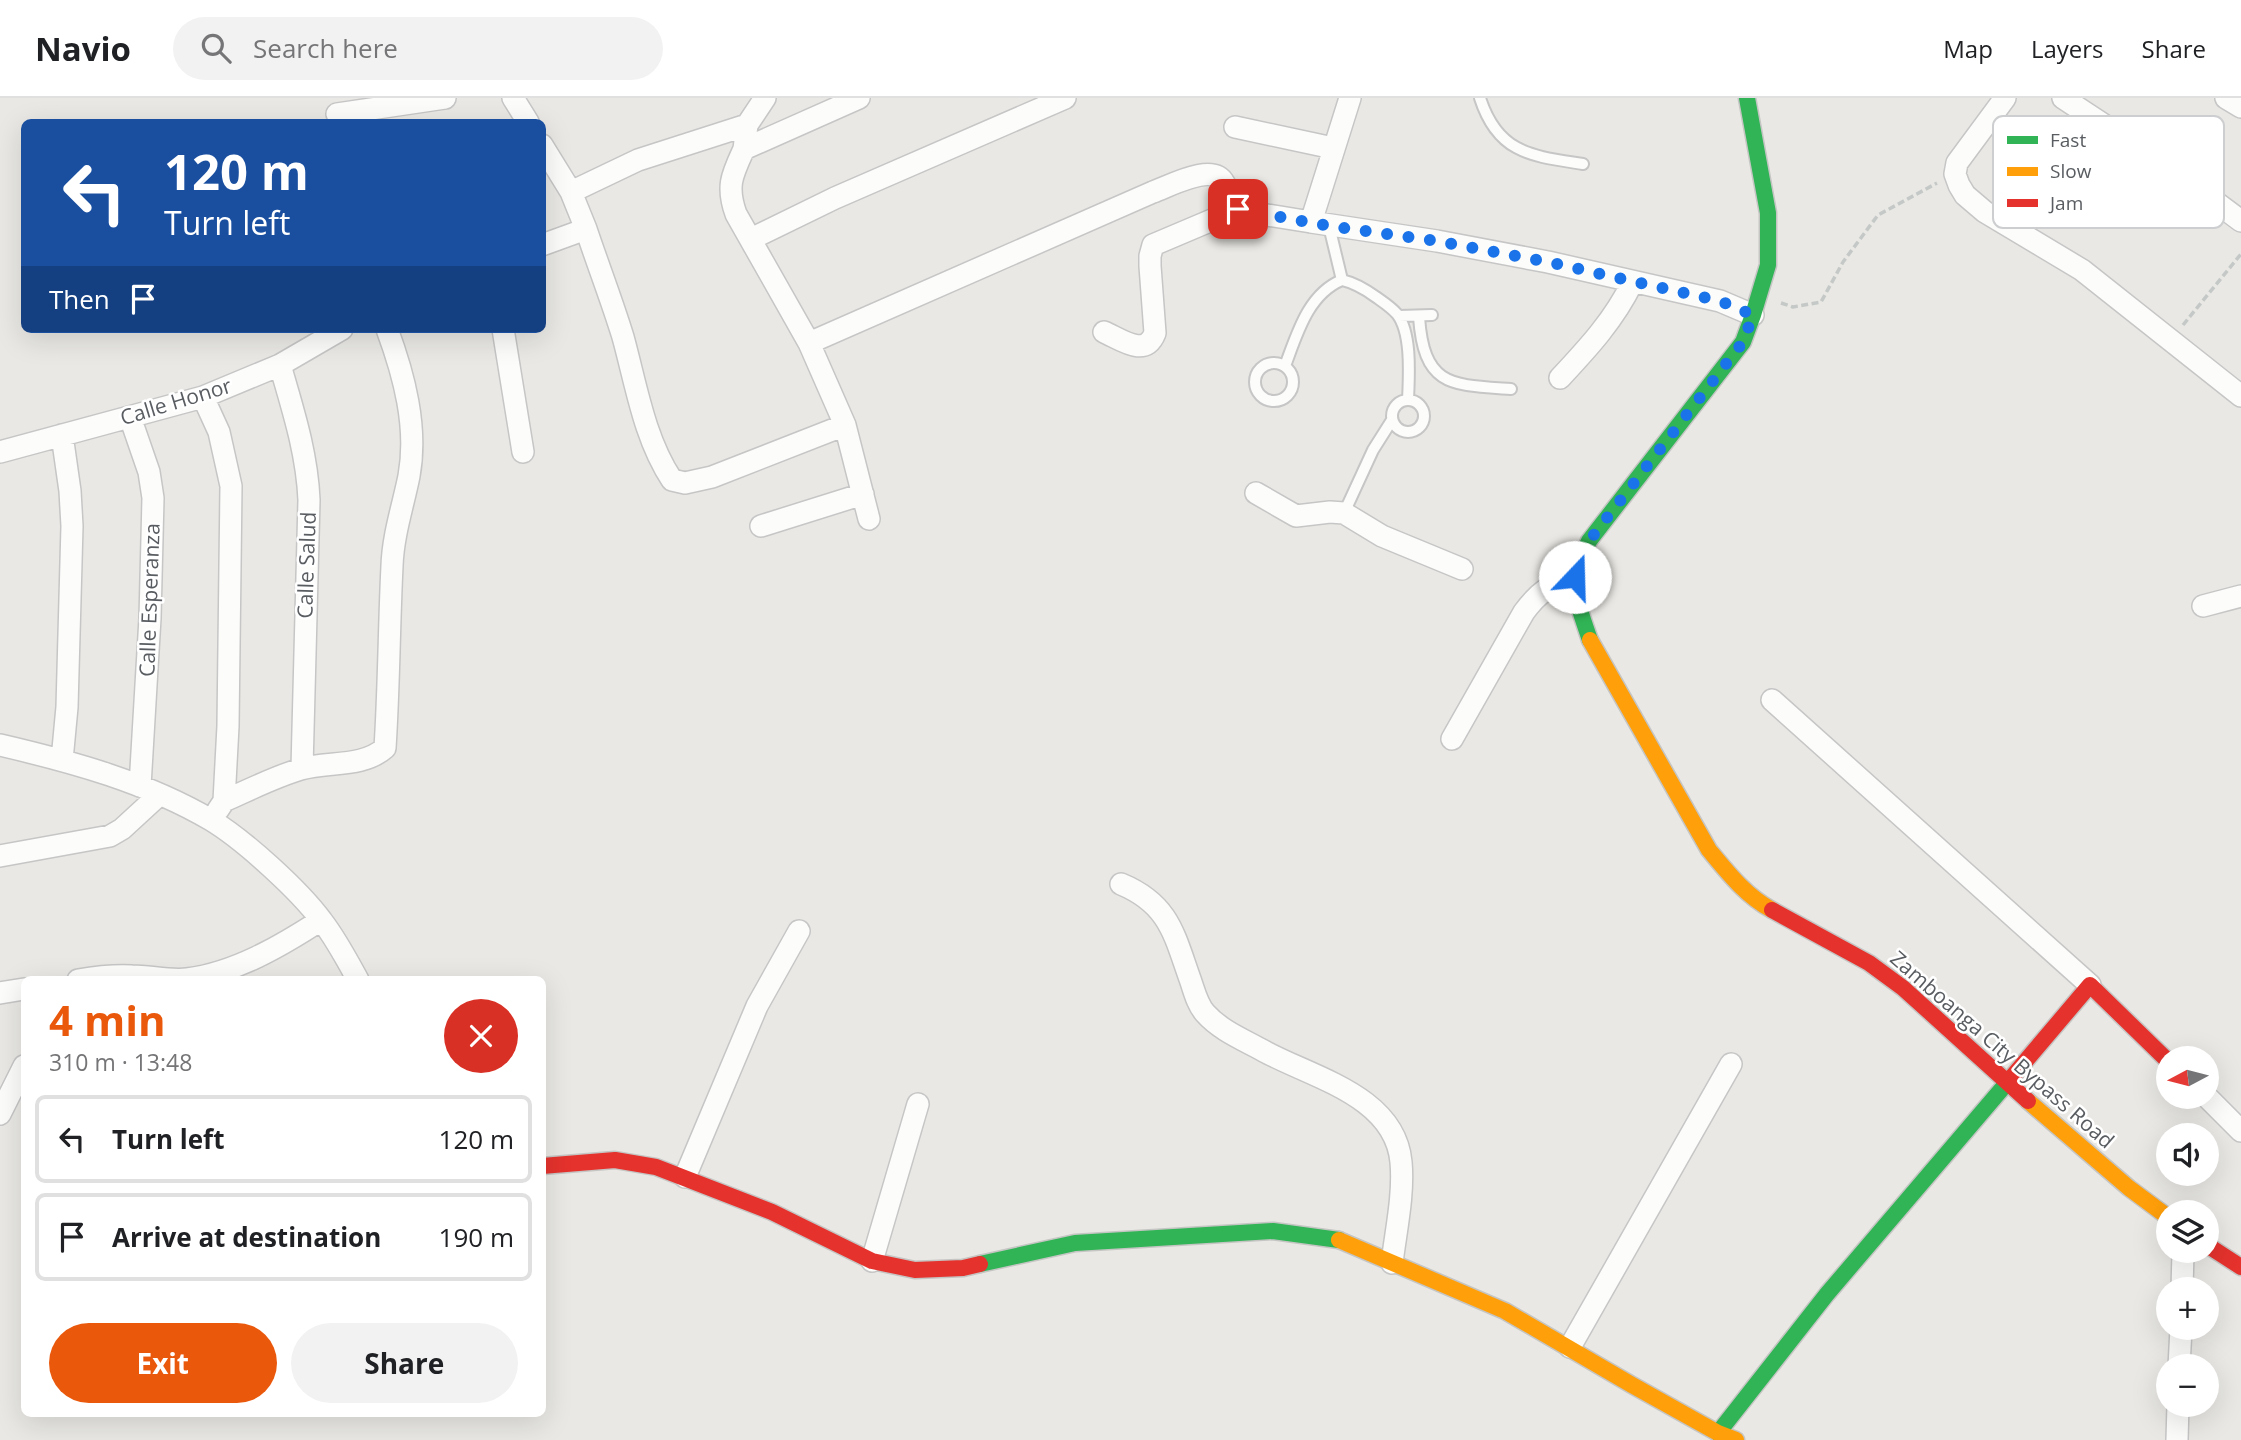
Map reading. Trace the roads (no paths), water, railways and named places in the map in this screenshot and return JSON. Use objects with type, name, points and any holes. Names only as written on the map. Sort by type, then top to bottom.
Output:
[{"type":"street","points":[[337,114],[445,98]]},
{"type":"street","points":[[513,98],[526,119]]},
{"type":"street","points":[[765,98],[747,125],[744,149],[730,182],[729,197],[809,343],[845,425],[869,519]]},
{"type":"street","points":[[744,149],[859,98]]},
{"type":"street","points":[[751,239],[835,198],[1065,98]]},
{"type":"street","points":[[1320,224],[1333,148],[1350,98]]},
{"type":"street","points":[[1452,739],[1524,612],[1548,586],[1575,577],[1589,541],[1743,342],[1768,265],[1768,213],[1746,98]]},
{"type":"street","points":[[1993,217],[1965,195],[1955,174],[1957,163],[2005,98]]},
{"type":"street","points":[[2063,98],[2090,116]]},
{"type":"street","points":[[2226,98],[2241,107]]},
{"type":"street","points":[[571,192],[638,160],[747,125]]},
{"type":"street","points":[[1235,127],[1333,148]]},
{"type":"street","points":[[546,151],[571,192],[586,229],[621,333],[651,436],[672,480],[685,484],[712,477],[845,425]]},
{"type":"street","points":[[809,343],[1203,174],[1216,174],[1223,180],[1238,209]]},
{"type":"street","points":[[2224,208],[2241,221]]},
{"type":"street","points":[[1104,332],[1138,346],[1145,347],[1151,343],[1155,334],[1150,266],[1153,245],[1238,209],[1449,243],[1548,262],[1720,301],[1756,305]]},
{"type":"street","points":[[2012,228],[2082,270],[2241,396]]},
{"type":"street","points":[[546,244],[586,229]]},
{"type":"street","points":[[1560,378],[1601,334],[1632,282]]},
{"type":"street","name":"Calle Honor","points":[[0,452],[203,397],[280,365],[335,333]]},
{"type":"street","points":[[224,801],[302,768],[337,765],[375,756],[385,748],[390,682],[391,564],[395,532],[410,474],[411,434],[405,386],[388,333]]},
{"type":"street","points":[[504,333],[523,452]]},
{"type":"street","name":"Calle Salud","points":[[280,365],[301,434],[309,500],[302,768]]},
{"type":"street","points":[[203,397],[219,432],[231,486],[228,726],[224,801],[212,821]]},
{"type":"street","name":"Calle Esperanza","points":[[130,417],[149,472],[153,498],[150,791]]},
{"type":"street","points":[[62,435],[72,526],[67,707],[62,760]]},
{"type":"street","points":[[761,526],[863,494]]},
{"type":"street","points":[[1256,494],[1296,516],[1344,513],[1382,536],[1462,569]]},
{"type":"street","name":"Zamboanga City Bypass Road","points":[[1575,577],[1591,642],[1709,850],[1734,881],[1761,904],[1869,962],[1903,988],[2008,1083],[2156,1208]]},
{"type":"street","points":[[2203,606],[2241,596]]},
{"type":"street","points":[[1772,700],[2090,985],[2156,1049]]},
{"type":"street","points":[[0,745],[62,760],[150,791],[212,821],[266,863],[321,920],[356,976]]},
{"type":"street","points":[[0,856],[110,836],[122,829],[150,791]]},
{"type":"street","points":[[1121,884],[1141,892],[1160,911],[1174,936],[1202,1009],[1211,1019],[1227,1031],[1277,1058],[1305,1069],[1361,1099],[1384,1121],[1396,1140],[1401,1167],[1392,1263]]},
{"type":"street","points":[[202,976],[252,959],[321,920]]},
{"type":"street","points":[[685,1177],[757,1006],[799,931]]},
{"type":"street","points":[[121,976],[144,976]]},
{"type":"street","points":[[1718,1433],[1863,1252],[2090,985]]},
{"type":"street","points":[[0,993],[21,990]]},
{"type":"street","points":[[1570,1347],[1731,1064]]},
{"type":"street","points":[[0,1114],[21,1072]]},
{"type":"street","points":[[872,1261],[918,1104]]},
{"type":"street","points":[[2219,1109],[2241,1131]]},
{"type":"street","points":[[546,1166],[615,1160],[656,1167],[772,1212],[872,1261],[897,1268],[933,1271],[963,1268],[1075,1243],[1273,1231],[1336,1239],[1505,1311],[1632,1385],[1718,1433],[1736,1440]]},
{"type":"street","points":[[2219,1253],[2241,1267]]},
{"type":"street","points":[[2177,1440],[2178,1417]]},
{"type":"lane","points":[[1480,98],[1491,124],[1508,144],[1528,153],[1583,164]]},
{"type":"lane","points":[[1320,224],[1342,280]]},
{"type":"lane","points":[[1285,366],[1299,328],[1322,290],[1342,280],[1361,287],[1399,316],[1405,333],[1409,366],[1408,400]]},
{"type":"lane","points":[[1399,316],[1432,315]]},
{"type":"lane","points":[[1419,317],[1420,331],[1431,367],[1442,376],[1461,386],[1511,389]]},
{"type":"lane","points":[[1408,400],[1418,402],[1423,408],[1424,416],[1423,424],[1410,433],[1395,427],[1392,420],[1395,405],[1408,400]]},
{"type":"lane","points":[[1344,513],[1373,450],[1392,420]]}]
